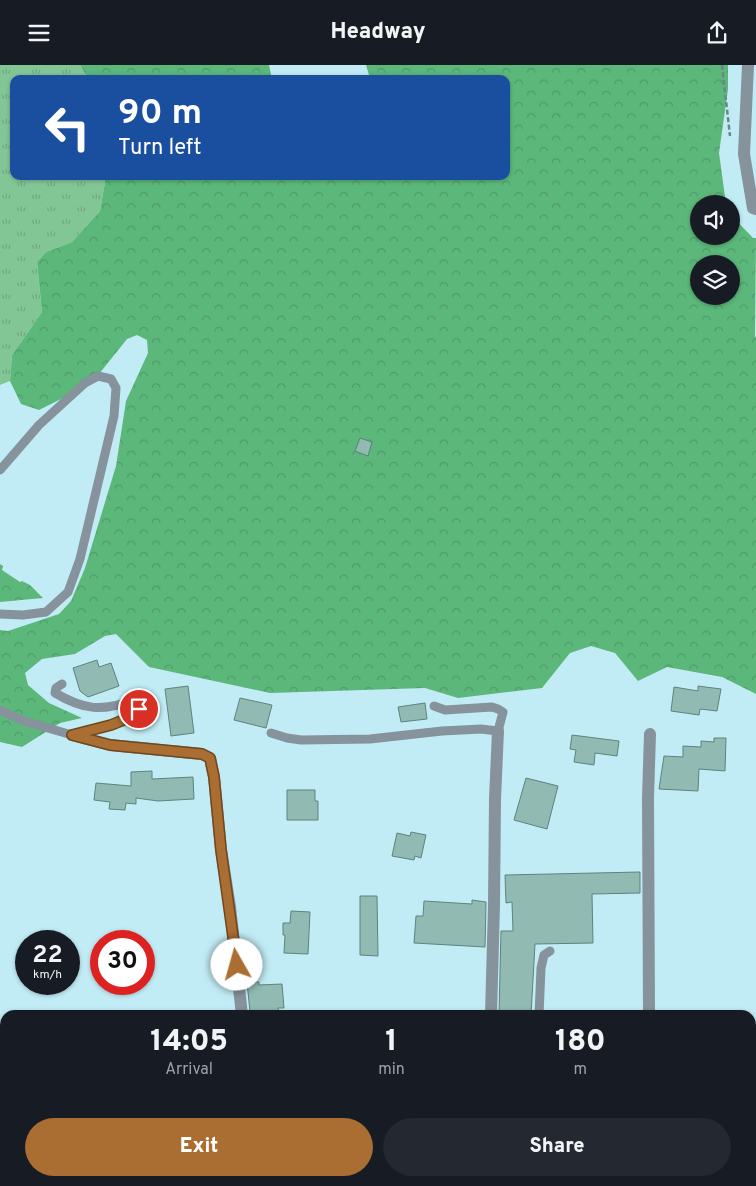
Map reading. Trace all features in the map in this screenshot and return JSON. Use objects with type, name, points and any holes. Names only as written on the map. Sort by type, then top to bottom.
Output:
[{"type":"street","points":[[748,65],[744,154],[753,208],[756,209]]},
{"type":"street","points":[[491,1010],[498,731]]},
{"type":"street","points":[[649,1010],[648,798],[650,734]]},
{"type":"street","points":[[72,735],[110,745],[202,754],[210,758],[214,777],[221,850],[230,907],[241,1010]]},
{"type":"lane","points":[[0,470],[39,425],[85,383],[98,376],[111,379],[116,388],[114,416],[80,559],[68,592],[46,612],[23,615],[0,614]]},
{"type":"lane","points":[[0,710],[24,721],[72,735],[111,725],[136,715],[139,709],[138,704],[134,700],[111,707],[82,706],[70,702],[55,693],[56,688],[62,684]]},
{"type":"lane","points":[[270,733],[301,740],[370,739],[442,731],[481,729],[498,731],[503,712],[492,707],[445,710],[434,706]]},
{"type":"lane","points":[[539,1010],[541,968],[544,955],[550,951]]},
{"type":"path","points":[[722,65],[730,140]]},
{"type":"green space","points":[[0,65],[80,65],[86,75],[10,75],[10,180],[105,180],[100,211],[72,242],[46,252],[37,262],[42,312],[12,355],[10,381],[0,385]]},
{"type":"green space","points":[[80,65],[269,65],[271,75],[86,75]]},
{"type":"green space","points":[[366,65],[728,65],[728,89],[719,153],[725,195],[690,195],[690,245],[740,245],[740,224],[753,238],[756,238],[756,694],[722,677],[667,667],[638,681],[615,653],[591,646],[570,653],[542,688],[458,698],[425,688],[270,693],[149,667],[116,634],[105,636],[75,654],[42,659],[25,673],[28,685],[49,703],[82,718],[60,723],[22,747],[0,742],[0,630],[8,631],[59,614],[71,601],[85,568],[116,466],[126,401],[148,353],[147,340],[137,335],[127,339],[91,384],[39,410],[21,404],[10,381],[12,355],[42,312],[37,262],[46,252],[72,242],[100,211],[105,180],[510,180],[510,75],[369,75]]},
{"type":"green space","points":[[0,564],[3,566],[2,570],[20,582],[22,581],[30,585],[43,598],[0,602]]},
{"type":"building","points":[[360,438],[372,442],[368,456],[355,451]]},
{"type":"building","points":[[97,660],[99,667],[111,663],[119,686],[88,697],[80,691],[73,668]]},
{"type":"building","points":[[188,686],[194,733],[171,736],[165,689]]},
{"type":"building","points":[[698,686],[721,689],[717,711],[700,709],[699,715],[671,711],[674,687],[698,691]]},
{"type":"building","points":[[240,698],[272,705],[266,728],[234,720]]},
{"type":"building","points":[[425,703],[427,719],[401,722],[398,707]]},
{"type":"building","points":[[572,735],[619,741],[617,756],[595,753],[594,765],[574,762],[576,750],[570,749]]},
{"type":"building","points":[[714,738],[726,738],[725,771],[699,769],[698,791],[659,789],[664,756],[683,757],[683,746],[701,747],[701,741],[714,742]]},
{"type":"building","points":[[152,771],[152,779],[193,777],[194,799],[158,801],[136,798],[136,804],[126,803],[125,810],[109,809],[110,802],[94,800],[96,783],[131,786],[131,772]]},
{"type":"building","points":[[526,778],[558,786],[547,829],[514,820]]},
{"type":"building","points":[[287,790],[315,790],[315,801],[318,801],[318,820],[287,820]]},
{"type":"building","points":[[411,832],[426,835],[421,858],[415,856],[414,860],[392,856],[397,833],[410,836]]},
{"type":"building","points":[[640,872],[640,893],[592,894],[593,943],[535,944],[531,1010],[499,1010],[501,931],[513,931],[512,902],[506,903],[505,875]]},
{"type":"building","points":[[360,896],[377,896],[378,956],[360,955]]},
{"type":"building","points":[[472,900],[486,902],[485,947],[414,943],[416,916],[423,916],[424,901],[472,904]]},
{"type":"building","points":[[291,911],[310,912],[308,954],[284,953],[285,935],[283,935],[283,923],[290,923]]},
{"type":"building","points":[[247,982],[259,982],[259,985],[282,984],[284,1008],[278,1008],[278,1010],[250,1010]]},
{"type":"route","points":[[139,709],[136,715],[111,725],[72,735],[110,745],[202,754],[210,758],[214,777],[221,850],[237,965]]}]
